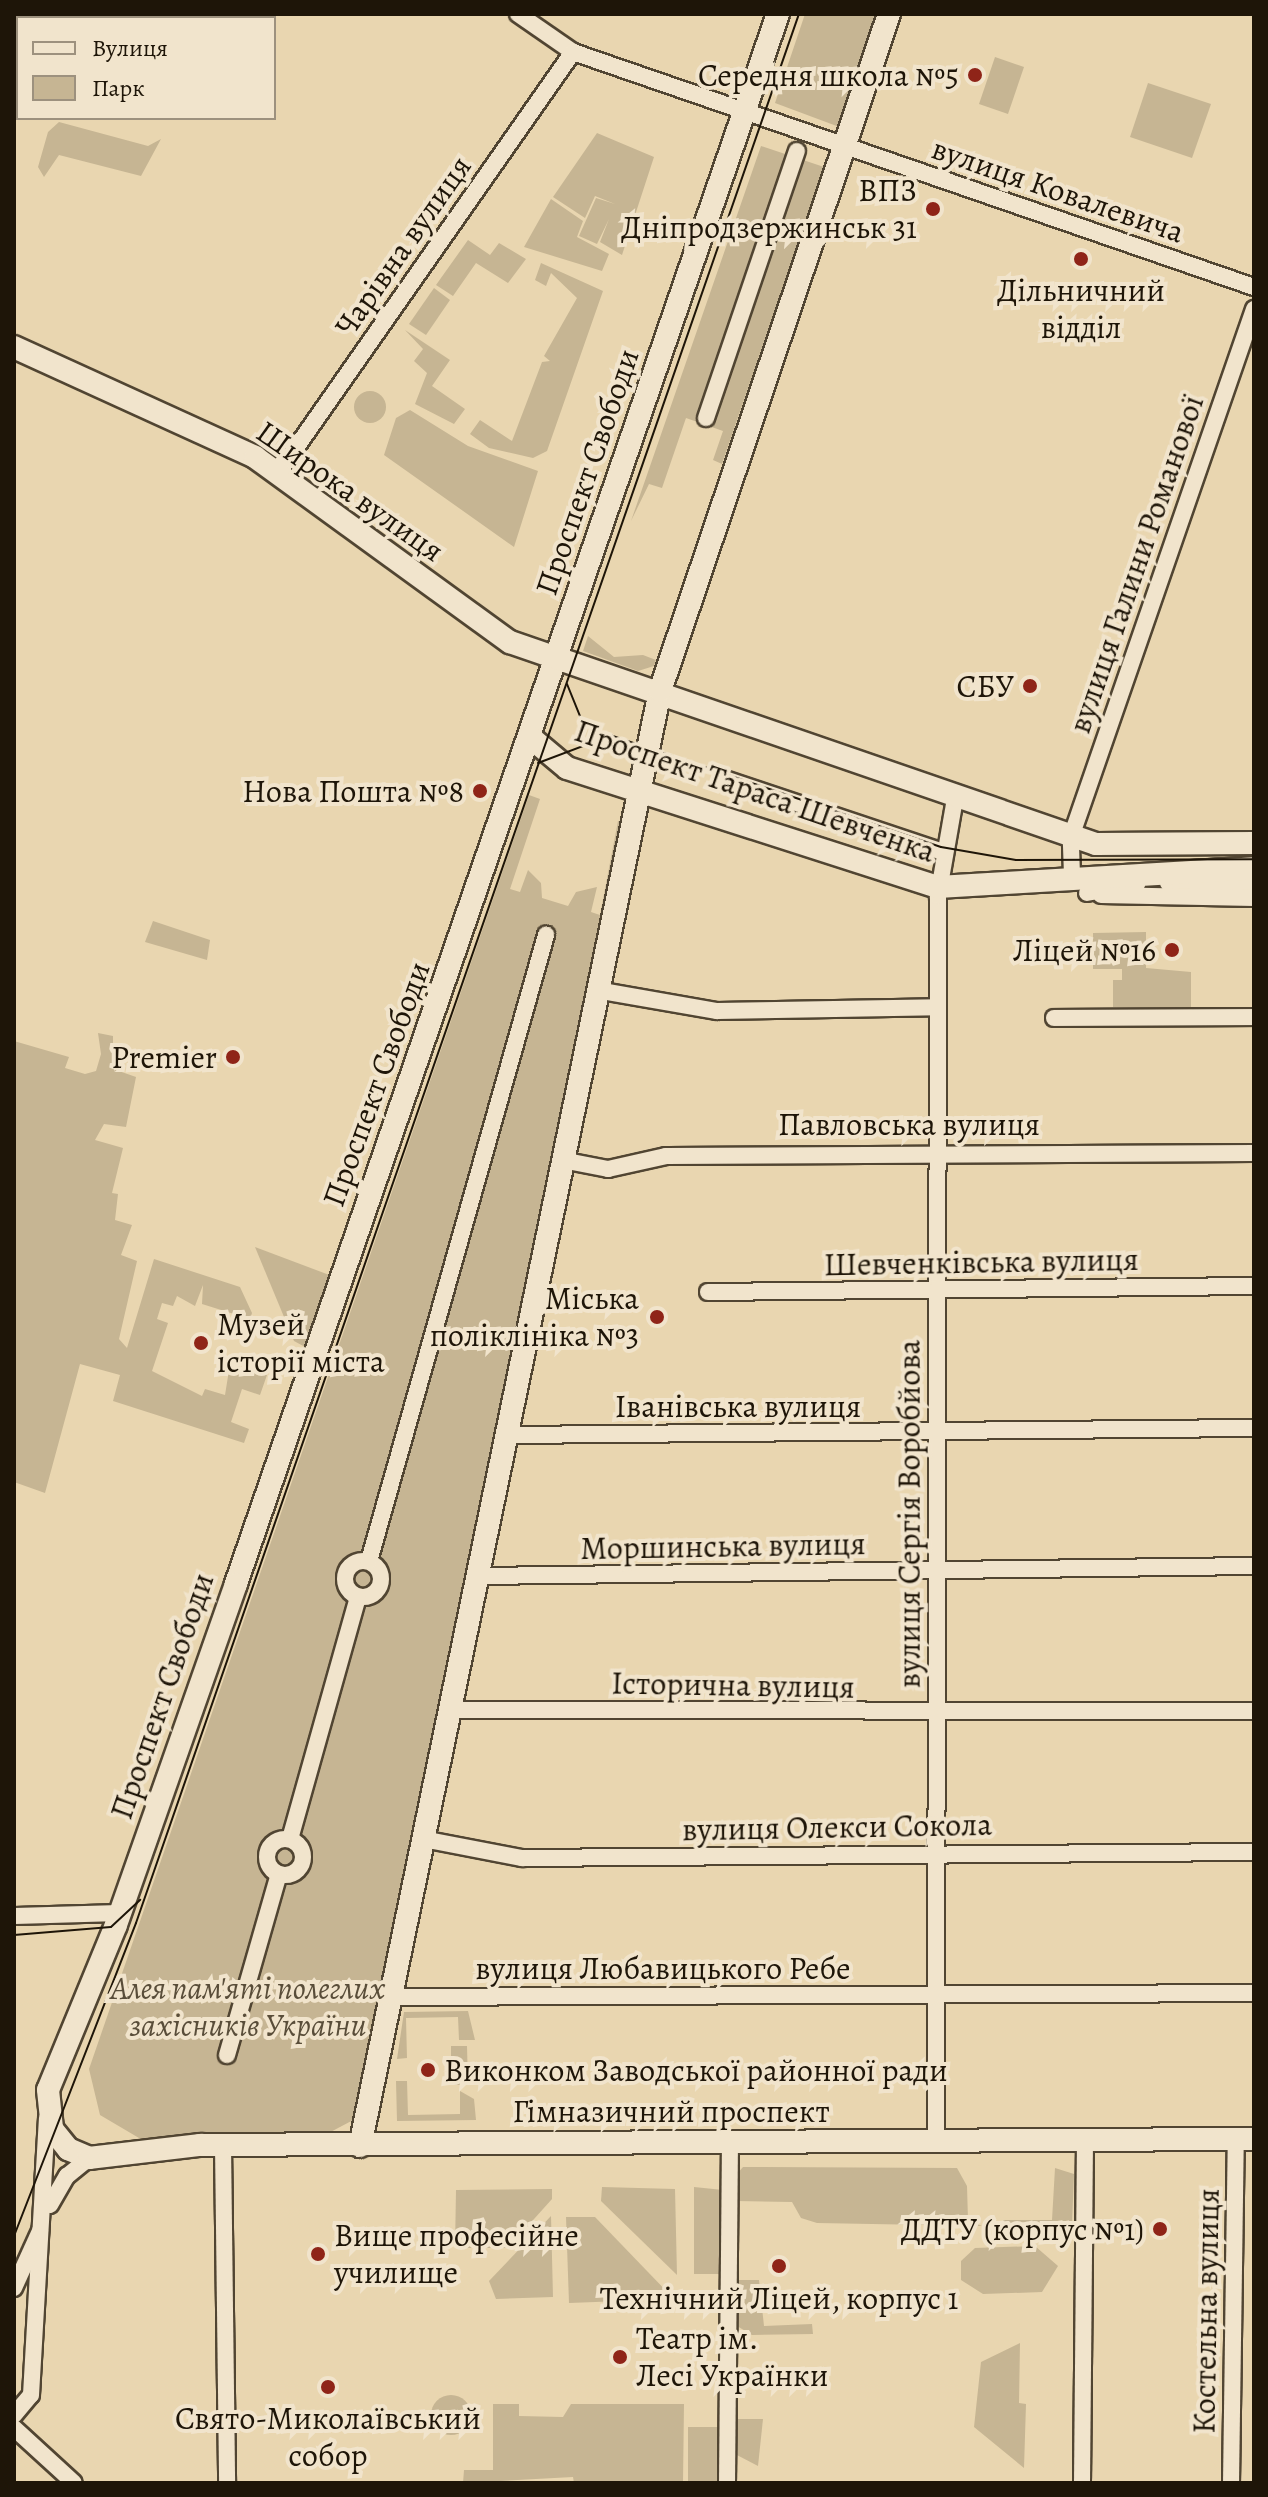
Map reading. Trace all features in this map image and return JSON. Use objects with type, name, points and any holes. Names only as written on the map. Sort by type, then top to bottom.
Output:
[{"type":"main road","name":"Проспект Свободи","points":[[48,2090],[120,1913],[778,14]]},
{"type":"main road","points":[[360,2146],[388,1997],[510,1435],[644,789],[660,691],[889,14]]},
{"type":"main road","name":"Широка вулиця","points":[[14,347],[279,472],[510,642],[557,655]]},
{"type":"main road","name":"Проспект Тараса Шевченка","points":[[557,655],[955,799],[1096,844],[1254,843]]},
{"type":"main road","name":"Проспект Тараса Шевченка","points":[[530,737],[567,768],[644,789],[938,887],[1072,875],[1254,868]]},
{"type":"main road","points":[[48,2090],[56,2138],[89,2158]]},
{"type":"main road","name":"Гімназичний проспект","points":[[89,2158],[223,2145],[1245,2139]]},
{"type":"street","name":"вулиця Ковалевича","points":[[518,14],[573,52],[1254,287]]},
{"type":"street","name":"Чарівна вулиця","points":[[279,472],[573,52]]},
{"type":"street","points":[[706,418],[797,151]]},
{"type":"street","name":"вулиця Галини Романової","points":[[1071,837],[1254,309]]},
{"type":"street","points":[[725,779],[940,851]]},
{"type":"street","name":"вулиця Сергія Воробйова","points":[[936,2142],[938,887],[940,851],[955,799]]},
{"type":"street","points":[[1071,837],[1072,875]]},
{"type":"street","points":[[1254,882],[1134,884],[1087,893],[1254,898]]},
{"type":"street","points":[[279,1874],[302,1862],[290,1839],[358,1597],[345,1573],[369,1561],[546,935]]},
{"type":"street","points":[[602,991],[717,1011],[937,1007]]},
{"type":"street","points":[[1054,1018],[1254,1017]]},
{"type":"street","name":"Павловська вулиця","points":[[567,1161],[608,1169],[666,1156],[936,1150],[1254,1153]]},
{"type":"street","name":"Шевченківська вулиця","points":[[708,1292],[937,1293],[1254,1286]]},
{"type":"street","name":"Іванівська вулиця","points":[[510,1435],[1254,1428]]},
{"type":"street","points":[[358,1597],[372,1596],[381,1584],[380,1570],[369,1561]]},
{"type":"street","name":"Моршинська вулиця","points":[[480,1576],[1254,1566]]},
{"type":"street","name":"Історична вулиця","points":[[451,1710],[937,1716],[1254,1711]]},
{"type":"street","points":[[227,2055],[279,1874],[267,1851],[290,1839]]},
{"type":"street","name":"вулиця Олекси Сокола","points":[[423,1839],[522,1858],[1254,1852]]},
{"type":"street","points":[[14,1916],[120,1913]]},
{"type":"street","name":"вулиця Любавицького Ребе","points":[[388,1997],[1254,1993]]},
{"type":"street","name":"Проспект Свободи","points":[[14,2415],[31,2395],[45,2218],[48,2090]]},
{"type":"street","name":"Костельна вулиця","points":[[1231,2483],[1245,2139]]},
{"type":"street","points":[[1082,2483],[1085,2140]]},
{"type":"street","points":[[727,2483],[730,2143]]},
{"type":"street","points":[[223,2145],[227,2483]]},
{"type":"street","points":[[47,2175],[89,2158]]},
{"type":"street","points":[[14,2288],[61,2183],[89,2158]]},
{"type":"street","points":[[14,2428],[74,2483]]},
{"type":"green space","points":[[805,14],[878,14],[842,128],[775,103]]},
{"type":"green space","points":[[995,57],[1024,67],[1008,114],[979,104]]},
{"type":"green space","points":[[1148,83],[1211,104],[1192,158],[1130,137]]},
{"type":"green space","points":[[59,122],[148,146],[161,139],[141,176],[59,155],[44,177],[38,167],[48,132]]},
{"type":"green space","points":[[597,133],[654,157],[622,255],[600,242],[609,219],[597,244],[579,236],[596,198],[615,204],[595,196],[585,218],[553,197]]},
{"type":"green space","points":[[761,146],[824,167],[722,464],[713,460],[723,431],[686,418],[662,488],[649,484],[631,521]]},
{"type":"green space","points":[[551,199],[583,221],[577,237],[609,254],[602,271],[524,247]]},
{"type":"green space","points":[[468,240],[490,255],[499,243],[526,259],[508,283],[476,263],[453,296],[436,285]]},
{"type":"green space","points":[[541,263],[603,291],[547,451],[533,458],[489,448],[470,434],[480,420],[512,441],[542,362],[550,361],[544,356],[577,298],[551,273],[546,286],[535,280]]},
{"type":"green space","points":[[434,288],[450,300],[426,335],[409,324]]},
{"type":"green space","points":[[405,330],[450,360],[432,386],[465,409],[454,424],[415,404],[427,373],[414,361],[423,349]]},
{"type":"green space","points":[[370,391],[381,396],[386,407],[381,418],[370,423],[359,418],[354,407],[359,396]]},
{"type":"green space","points":[[410,410],[468,446],[538,471],[514,547],[384,455],[396,418]]},
{"type":"green space","points":[[588,636],[614,657],[643,655],[656,660],[654,666],[638,671],[583,651]]},
{"type":"green space","name":"Алея пам'яті полеглих захісників України","points":[[529,795],[540,799],[510,889],[520,892],[528,870],[541,883],[542,898],[568,906],[576,892],[597,887],[591,912],[600,915],[618,821],[628,823],[357,2118],[323,2136],[139,2138],[100,2115],[89,2069]]},
{"type":"green space","points":[[153,921],[210,940],[207,960],[145,942]]},
{"type":"green space","points":[[1146,932],[1146,968],[1191,972],[1191,1007],[1113,1007],[1113,980],[1122,980],[1122,969],[1093,969],[1093,933]]},
{"type":"green space","points":[[98,1033],[113,1036],[113,1069],[136,1077],[126,1127],[104,1124],[95,1140],[123,1148],[112,1193],[118,1194],[115,1220],[132,1225],[121,1255],[137,1261],[119,1339],[127,1348],[154,1259],[240,1287],[252,1313],[250,1319],[202,1304],[203,1285],[195,1306],[177,1296],[173,1306],[162,1303],[157,1319],[168,1323],[152,1371],[202,1396],[205,1389],[225,1395],[230,1364],[267,1375],[260,1395],[242,1389],[231,1422],[249,1429],[244,1443],[113,1401],[120,1375],[80,1364],[45,1493],[14,1482],[14,1041],[69,1057],[65,1068],[85,1074],[96,1071],[101,1054]]},
{"type":"green space","points":[[255,1247],[332,1276],[307,1348],[294,1341]]},
{"type":"green space","points":[[468,2011],[475,2040],[459,2040],[458,2017],[406,2018],[407,2058],[397,2059],[404,2012]]},
{"type":"green space","points":[[451,2046],[467,2046],[468,2085],[451,2085]]},
{"type":"green space","points":[[396,2081],[407,2081],[408,2115],[460,2114],[460,2091],[474,2099],[476,2120],[397,2121]]},
{"type":"green space","points":[[743,2167],[957,2168],[967,2186],[968,2220],[982,2226],[817,2223],[801,2218],[792,2202],[736,2201],[736,2175]]},
{"type":"green space","points":[[1055,2168],[1074,2174],[1072,2225],[1003,2226],[1003,2220],[1052,2220]]},
{"type":"green space","points":[[602,2187],[675,2189],[677,2275],[601,2201]]},
{"type":"green space","points":[[694,2187],[723,2190],[724,2274],[694,2274]]},
{"type":"green space","points":[[552,2189],[552,2199],[508,2248],[455,2248],[456,2190]]},
{"type":"green space","points":[[551,2216],[553,2297],[496,2299],[489,2281]]},
{"type":"green space","points":[[566,2217],[595,2217],[674,2299],[569,2303]]},
{"type":"green space","points":[[1035,2246],[1058,2266],[1042,2292],[983,2294],[961,2280],[961,2261],[975,2248]]},
{"type":"green space","points":[[736,2280],[759,2280],[764,2326],[812,2324],[813,2334],[752,2335],[737,2326]]},
{"type":"green space","points":[[1020,2343],[1019,2403],[1026,2404],[1024,2468],[974,2427],[981,2362]]},
{"type":"green space","points":[[451,2395],[465,2401],[471,2415],[465,2429],[451,2435],[437,2429],[431,2415],[437,2401]]},
{"type":"green space","points":[[493,2404],[519,2404],[519,2416],[563,2417],[571,2404],[684,2404],[683,2483],[574,2483],[573,2477],[463,2483],[464,2470],[493,2470]]},
{"type":"green space","points":[[735,2419],[763,2419],[758,2466],[735,2454]]},
{"type":"green space","points":[[688,2427],[719,2427],[720,2483],[688,2483]]},
{"type":"tram line","points":[[14,2236],[136,1923],[799,14]]},
{"type":"tram line","points":[[567,684],[580,717],[598,731],[941,847],[1016,860],[1254,859]]},
{"type":"tram line","points":[[538,763],[612,735]]},
{"type":"tram line","points":[[14,1935],[111,1927],[140,1900]]},
{"type":"place","name":"Середня школа №5","points":[[975,75]]},
{"type":"place","name":"ВПЗ Дніпродзержинськ 31","points":[[933,209]]},
{"type":"place","name":"Дільничний відділ","points":[[1081,259]]},
{"type":"place","name":"СБУ","points":[[1030,686]]},
{"type":"place","name":"Нова Пошта №8","points":[[480,791]]},
{"type":"place","name":"Ліцей №16","points":[[1172,950]]},
{"type":"place","name":"Premier","points":[[233,1057]]},
{"type":"place","name":"Міська поліклініка №3","points":[[657,1317]]},
{"type":"place","name":"Музей історії міста","points":[[201,1343]]},
{"type":"place","name":"Виконком Заводської районної ради","points":[[428,2070]]},
{"type":"place","name":"ДДТУ (корпус №1)","points":[[1160,2229]]},
{"type":"place","name":"Вище професійне училище","points":[[318,2254]]},
{"type":"place","name":"Технічний Ліцей, корпус 1","points":[[779,2266]]},
{"type":"place","name":"Театр ім. Лесі Українки","points":[[620,2357]]},
{"type":"place","name":"Свято-Миколаївський собор","points":[[328,2387]]}]
